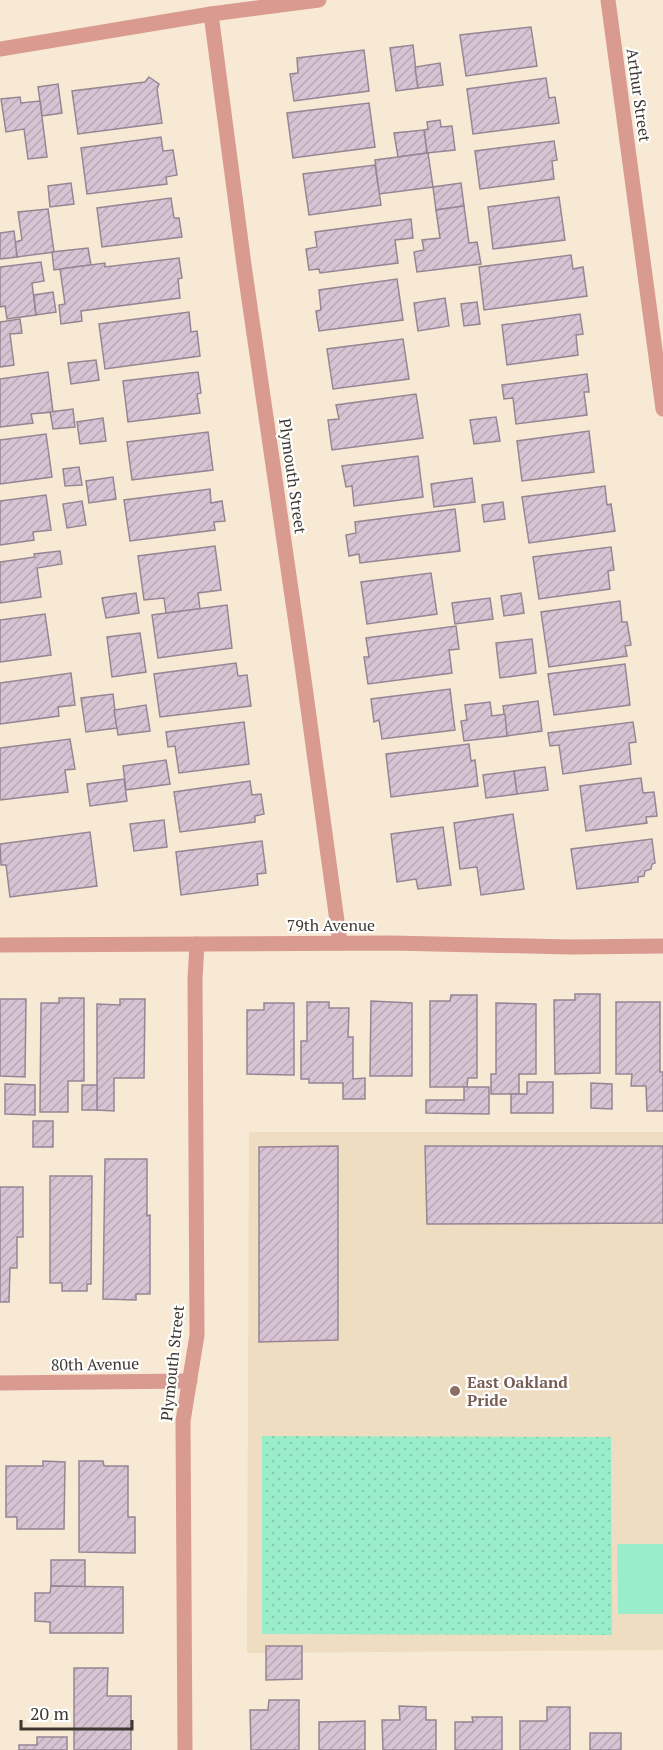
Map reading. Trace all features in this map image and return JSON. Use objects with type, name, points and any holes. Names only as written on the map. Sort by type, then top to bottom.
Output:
[{"type":"street","points":[[0,49],[211,14],[319,0]]},
{"type":"street","name":"Arthur Street","points":[[608,0],[663,409]]},
{"type":"street","name":"Plymouth Street","points":[[211,14],[244,265],[340,943]]},
{"type":"street","name":"79th Avenue","points":[[0,945],[340,943],[571,947],[663,946]]},
{"type":"street","name":"Plymouth Street","points":[[185,1750],[183,1421],[197,1335],[195,979],[197,944]]},
{"type":"street","name":"80th Avenue","points":[[0,1383],[190,1381]]},
{"type":"shaded area","name":"East Oakland Pride","points":[[249,1132],[663,1132],[663,1650],[247,1653]]},
{"type":"green space","points":[[262,1436],[611,1437],[612,1635],[262,1634]]},
{"type":"green space","points":[[617,1544],[663,1544],[663,1614],[618,1614]]},
{"type":"building","points":[[531,27],[537,66],[466,76],[460,35]]},
{"type":"building","points":[[413,45],[418,88],[396,91],[390,48]]},
{"type":"building","points":[[364,50],[369,91],[294,101],[290,74],[298,73],[297,58]]},
{"type":"building","points":[[440,63],[443,85],[418,88],[415,67]]},
{"type":"building","points":[[149,77],[159,84],[157,89],[162,123],[78,134],[72,91],[145,82]]},
{"type":"building","points":[[546,78],[549,98],[555,97],[559,123],[473,134],[467,89]]},
{"type":"building","points":[[58,84],[62,113],[42,116],[38,87]]},
{"type":"building","points":[[20,97],[21,103],[40,101],[47,157],[28,159],[24,129],[6,132],[1,99]]},
{"type":"building","points":[[369,103],[375,147],[293,158],[287,113]]},
{"type":"building","points":[[440,120],[441,127],[452,126],[455,150],[427,153],[424,130],[428,129],[427,122]]},
{"type":"building","points":[[424,130],[427,153],[398,157],[394,133]]},
{"type":"building","points":[[161,137],[163,151],[173,150],[177,175],[166,177],[167,184],[87,194],[81,148]]},
{"type":"building","points":[[554,141],[557,160],[552,161],[554,179],[480,189],[475,151]]},
{"type":"building","points":[[428,153],[433,187],[379,194],[375,160]]},
{"type":"building","points":[[375,165],[381,205],[309,215],[303,174]]},
{"type":"building","points":[[71,183],[74,204],[50,207],[48,186]]},
{"type":"building","points":[[461,183],[464,206],[436,210],[433,187]]},
{"type":"building","points":[[559,197],[565,240],[493,249],[488,207]]},
{"type":"building","points":[[171,198],[174,218],[179,218],[182,237],[102,247],[97,208]]},
{"type":"building","points":[[464,206],[469,243],[477,242],[481,264],[417,272],[414,252],[424,250],[422,240],[440,238],[436,210]]},
{"type":"building","points":[[48,209],[54,252],[17,257],[15,242],[22,240],[18,212]]},
{"type":"building","points":[[411,219],[413,238],[395,240],[398,263],[320,273],[319,269],[309,270],[306,249],[317,247],[315,232]]},
{"type":"building","points":[[14,231],[17,257],[0,259],[0,233]]},
{"type":"building","points":[[88,248],[91,265],[54,270],[52,252]]},
{"type":"building","points":[[571,255],[573,269],[583,267],[587,296],[484,310],[479,267]]},
{"type":"building","points":[[179,258],[182,278],[178,279],[180,298],[81,311],[82,321],[61,324],[59,305],[65,304],[60,269],[105,263],[105,267]]},
{"type":"building","points":[[41,262],[44,281],[32,283],[36,315],[7,319],[5,306],[0,307],[0,267]]},
{"type":"building","points":[[397,279],[403,320],[319,331],[316,311],[321,310],[319,290]]},
{"type":"building","points":[[53,292],[56,312],[36,315],[34,295]]},
{"type":"building","points":[[445,298],[449,326],[418,331],[414,303]]},
{"type":"building","points":[[477,302],[480,324],[464,326],[461,304]]},
{"type":"building","points":[[189,312],[191,332],[197,331],[200,356],[105,369],[99,324]]},
{"type":"building","points":[[580,314],[583,334],[576,335],[578,355],[507,365],[502,325]]},
{"type":"building","points":[[20,319],[22,333],[10,334],[14,365],[0,367],[0,322]]},
{"type":"building","points":[[403,339],[409,379],[333,389],[327,349]]},
{"type":"building","points":[[96,360],[99,380],[71,384],[68,363]]},
{"type":"building","points":[[48,372],[53,412],[31,414],[33,423],[0,427],[0,379]]},
{"type":"building","points":[[198,372],[201,393],[197,394],[200,413],[128,422],[123,381]]},
{"type":"building","points":[[587,374],[589,392],[584,392],[587,415],[516,424],[513,398],[504,399],[502,385]]},
{"type":"building","points":[[416,394],[423,438],[332,450],[328,420],[339,419],[336,405]]},
{"type":"building","points":[[73,409],[75,427],[53,429],[50,412]]},
{"type":"building","points":[[496,417],[500,441],[474,444],[470,420]]},
{"type":"building","points":[[103,418],[106,441],[80,444],[77,422]]},
{"type":"building","points":[[589,431],[594,472],[522,481],[517,441]]},
{"type":"building","points":[[208,432],[213,470],[132,480],[127,442]]},
{"type":"building","points":[[46,434],[52,477],[0,484],[0,440]]},
{"type":"building","points":[[418,456],[423,497],[354,506],[352,486],[346,487],[342,466]]},
{"type":"building","points":[[79,467],[82,485],[65,486],[63,469]]},
{"type":"building","points":[[113,477],[116,499],[89,503],[86,481]]},
{"type":"building","points":[[472,478],[475,502],[434,507],[431,484]]},
{"type":"building","points":[[605,486],[607,505],[611,504],[615,531],[529,543],[522,497]]},
{"type":"building","points":[[210,489],[211,503],[222,501],[225,521],[214,522],[215,530],[130,541],[124,500]]},
{"type":"building","points":[[46,495],[51,530],[33,532],[34,540],[0,545],[0,501]]},
{"type":"building","points":[[82,501],[86,525],[67,528],[63,504]]},
{"type":"building","points":[[503,502],[505,519],[484,522],[482,505]]},
{"type":"building","points":[[455,509],[460,551],[360,563],[359,554],[349,556],[346,535],[356,533],[355,522]]},
{"type":"building","points":[[215,546],[221,590],[198,593],[200,609],[166,613],[164,598],[144,600],[138,556]]},
{"type":"building","points":[[611,547],[614,570],[608,571],[610,589],[539,599],[533,557]]},
{"type":"building","points":[[60,551],[62,564],[37,568],[41,597],[0,603],[0,562]]},
{"type":"building","points":[[431,573],[437,614],[367,624],[361,582]]},
{"type":"building","points":[[136,593],[139,613],[106,618],[102,598]]},
{"type":"building","points":[[521,593],[524,613],[504,616],[501,596]]},
{"type":"building","points":[[490,598],[493,619],[455,624],[452,603]]},
{"type":"building","points":[[620,601],[622,622],[627,622],[631,645],[625,646],[627,656],[549,667],[541,612]]},
{"type":"building","points":[[227,605],[232,648],[158,658],[152,615]]},
{"type":"building","points":[[45,614],[51,655],[0,662],[0,620]]},
{"type":"building","points":[[456,626],[459,649],[449,650],[452,673],[368,684],[364,657],[369,657],[366,638]]},
{"type":"building","points":[[140,633],[146,672],[112,677],[107,637]]},
{"type":"building","points":[[532,639],[536,673],[500,678],[496,643]]},
{"type":"building","points":[[236,663],[238,676],[247,675],[251,706],[160,717],[154,674]]},
{"type":"building","points":[[625,664],[630,705],[554,715],[548,674]]},
{"type":"building","points":[[71,673],[75,705],[58,707],[59,716],[0,724],[0,683]]},
{"type":"building","points":[[450,689],[455,730],[382,739],[379,720],[374,722],[371,699]]},
{"type":"building","points":[[113,694],[117,728],[86,732],[81,698]]},
{"type":"building","points":[[538,701],[542,731],[507,736],[503,706]]},
{"type":"building","points":[[490,702],[492,716],[505,714],[507,736],[464,741],[461,721],[467,720],[465,705]]},
{"type":"building","points":[[146,705],[150,731],[118,735],[114,710]]},
{"type":"building","points":[[244,722],[249,764],[179,773],[175,746],[168,747],[166,732]]},
{"type":"building","points":[[633,722],[636,742],[629,743],[631,764],[563,774],[559,745],[550,746],[548,733]]},
{"type":"building","points":[[70,739],[75,769],[65,770],[68,792],[0,800],[0,748]]},
{"type":"building","points":[[469,744],[471,761],[475,760],[478,786],[391,797],[386,754]]},
{"type":"building","points":[[166,760],[170,784],[126,790],[123,766]]},
{"type":"building","points":[[545,767],[548,790],[517,794],[514,771]]},
{"type":"building","points":[[514,771],[517,794],[486,798],[483,775]]},
{"type":"building","points":[[641,778],[643,793],[654,792],[657,816],[646,817],[647,823],[586,831],[580,786]]},
{"type":"building","points":[[124,779],[127,801],[90,806],[87,784]]},
{"type":"building","points":[[250,781],[252,795],[261,794],[264,814],[255,816],[255,822],[180,832],[174,792]]},
{"type":"building","points":[[513,814],[524,889],[481,895],[477,867],[460,869],[454,823]]},
{"type":"building","points":[[164,820],[167,847],[134,851],[130,824]]},
{"type":"building","points":[[443,827],[451,885],[418,889],[416,879],[397,882],[391,834]]},
{"type":"building","points":[[90,832],[97,886],[10,897],[6,865],[1,865],[0,844]]},
{"type":"building","points":[[652,839],[655,863],[652,864],[651,869],[645,871],[644,876],[638,877],[638,882],[577,889],[571,849]]},
{"type":"building","points":[[262,841],[266,873],[257,874],[258,885],[181,895],[176,852]]},
{"type":"building","points":[[575,994],[600,994],[600,1073],[555,1074],[554,1000],[575,1000]]},
{"type":"building","points":[[451,995],[477,995],[477,1078],[468,1078],[467,1087],[430,1087],[430,1001],[450,1001]]},
{"type":"building","points":[[59,998],[84,998],[84,1081],[68,1081],[68,1112],[40,1112],[41,1003],[59,1003]]},
{"type":"building","points":[[0,999],[26,999],[25,1077],[0,1076]]},
{"type":"building","points":[[120,999],[145,999],[144,1078],[114,1078],[114,1111],[97,1110],[97,1004],[120,1005]]},
{"type":"building","points":[[371,1001],[412,1003],[412,1076],[370,1076]]},
{"type":"building","points":[[307,1002],[329,1002],[329,1008],[349,1008],[348,1037],[353,1037],[353,1079],[365,1078],[365,1099],[343,1099],[343,1083],[309,1083],[309,1079],[301,1079],[301,1041],[307,1041]]},
{"type":"building","points":[[616,1002],[660,1002],[660,1072],[663,1072],[663,1111],[647,1111],[646,1086],[631,1086],[632,1074],[616,1074]]},
{"type":"building","points":[[264,1003],[294,1003],[294,1075],[247,1074],[247,1010],[264,1010]]},
{"type":"building","points":[[496,1003],[536,1004],[536,1074],[519,1074],[519,1094],[491,1094],[491,1074],[496,1074]]},
{"type":"building","points":[[527,1082],[553,1082],[553,1113],[511,1113],[511,1094],[527,1094]]},
{"type":"building","points":[[591,1083],[612,1084],[612,1109],[591,1108]]},
{"type":"building","points":[[5,1084],[35,1085],[35,1115],[5,1114]]},
{"type":"building","points":[[82,1085],[97,1085],[97,1110],[82,1110]]},
{"type":"building","points":[[464,1087],[489,1087],[489,1114],[426,1113],[426,1100],[464,1100]]},
{"type":"building","points":[[33,1121],[53,1121],[53,1147],[33,1147]]},
{"type":"building","points":[[338,1146],[338,1340],[259,1342],[259,1147]]},
{"type":"building","points":[[425,1146],[663,1146],[663,1223],[427,1224]]},
{"type":"building","points":[[105,1159],[147,1159],[150,1294],[136,1294],[136,1300],[103,1299]]},
{"type":"building","points":[[50,1176],[92,1176],[91,1284],[87,1284],[87,1291],[62,1291],[62,1283],[50,1283]]},
{"type":"building","points":[[0,1187],[23,1187],[23,1237],[17,1237],[17,1268],[10,1268],[9,1302],[0,1302]]},
{"type":"building","points":[[43,1461],[65,1462],[64,1529],[17,1529],[17,1517],[6,1517],[6,1466],[43,1466]]},
{"type":"building","points":[[79,1461],[103,1461],[104,1466],[128,1466],[128,1517],[135,1517],[135,1553],[79,1552]]},
{"type":"building","points":[[51,1560],[85,1560],[85,1587],[51,1586]]},
{"type":"building","points":[[51,1586],[123,1587],[123,1633],[50,1633],[50,1622],[35,1621],[35,1593],[50,1593]]},
{"type":"building","points":[[266,1646],[302,1646],[302,1679],[266,1680]]},
{"type":"building","points":[[74,1668],[108,1668],[107,1696],[131,1696],[131,1750],[74,1750]]},
{"type":"building","points":[[269,1700],[299,1700],[299,1750],[251,1750],[250,1710],[268,1710]]},
{"type":"building","points":[[399,1706],[426,1707],[426,1720],[436,1720],[436,1750],[383,1750],[382,1720],[400,1720]]},
{"type":"building","points":[[547,1707],[570,1707],[570,1750],[520,1750],[520,1721],[547,1721]]},
{"type":"building","points":[[472,1717],[502,1717],[502,1750],[455,1750],[455,1722],[473,1722]]},
{"type":"building","points":[[365,1721],[365,1750],[319,1750],[319,1722]]},
{"type":"building","points":[[590,1733],[621,1733],[621,1750],[590,1750]]},
{"type":"building","points":[[37,1737],[67,1737],[67,1750],[19,1750],[19,1745],[37,1745]]},
{"type":"place","name":"East Oakland Pride","points":[[455,1391]]}]
